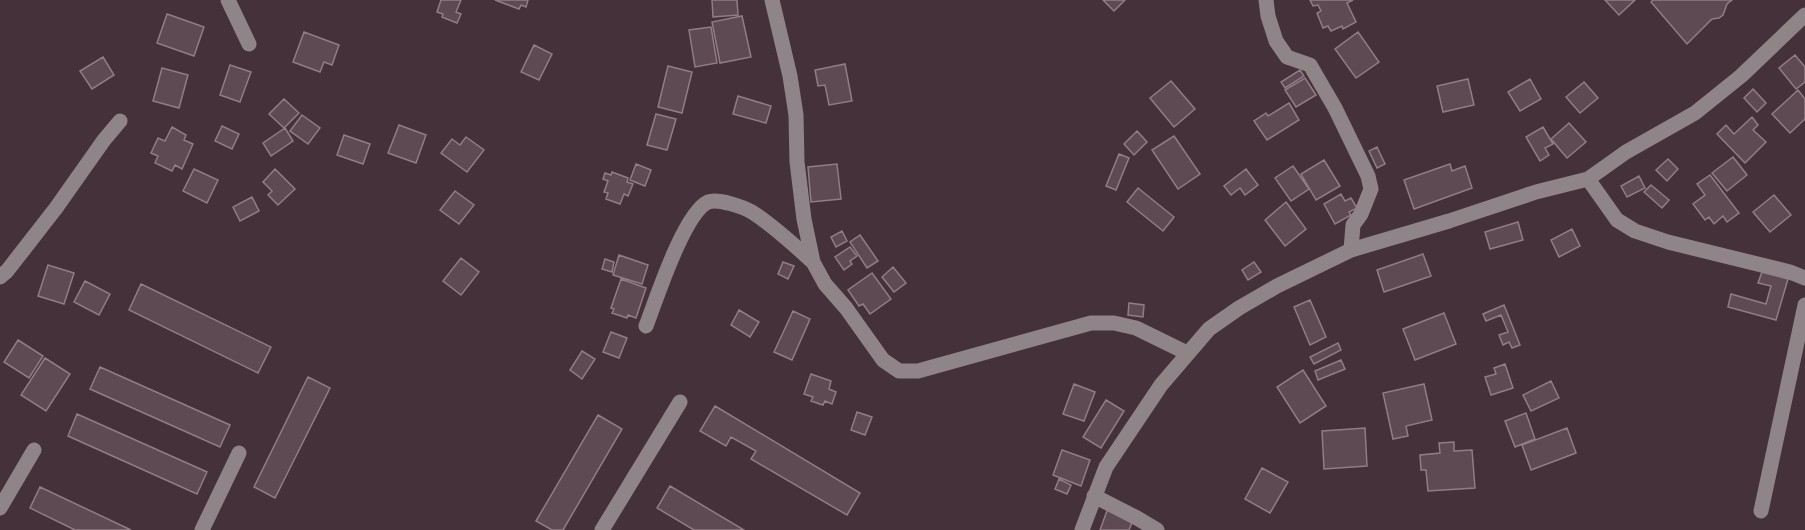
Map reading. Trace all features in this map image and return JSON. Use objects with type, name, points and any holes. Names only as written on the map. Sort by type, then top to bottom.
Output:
[{"type":"street","points":[[228,0],[249,44]]},
{"type":"street","points":[[772,0],[790,76],[796,115],[797,162],[804,219],[813,262],[825,284],[846,308],[883,360],[899,371],[918,371],[1091,323],[1114,322],[1136,328],[1187,353]]},
{"type":"street","points":[[1266,0],[1268,16],[1276,41],[1287,57],[1310,65],[1335,108],[1368,176],[1371,189],[1361,214],[1353,225],[1351,250]]},
{"type":"street","points":[[1082,530],[1106,467],[1123,439],[1161,385],[1209,329],[1277,286],[1351,250],[1536,192],[1588,179],[1626,152],[1695,113],[1741,76],[1805,15]]},
{"type":"street","points":[[0,277],[56,208],[120,121]]},
{"type":"street","points":[[1588,179],[1617,220],[1635,231],[1668,243],[1797,271],[1805,278]]},
{"type":"street","points":[[646,326],[682,234],[699,208],[709,202],[723,201],[751,211],[813,262]]},
{"type":"street","points":[[1761,511],[1805,305]]},
{"type":"street","points":[[602,530],[680,402]]},
{"type":"street","points":[[0,508],[34,450]]},
{"type":"street","points":[[202,530],[239,453]]},
{"type":"street","points":[[1094,496],[1157,530]]},
{"type":"building","points":[[441,0],[461,0],[456,12],[461,14],[457,23],[442,17],[443,14],[437,12]]},
{"type":"building","points":[[495,0],[528,0],[526,7],[521,5],[519,9]]},
{"type":"building","points":[[712,0],[737,0],[738,15],[713,17]]},
{"type":"building","points":[[1103,0],[1125,0],[1114,11]]},
{"type":"building","points":[[1310,0],[1353,0],[1347,3],[1356,22],[1343,29],[1342,26],[1331,31],[1328,26],[1323,28],[1317,13],[1321,11],[1318,5],[1313,6]]},
{"type":"building","points":[[1605,0],[1635,0],[1619,15]]},
{"type":"building","points":[[1653,0],[1732,0],[1727,4],[1723,15],[1712,19],[1687,44],[1651,2]]},
{"type":"building","points":[[167,14],[204,27],[194,56],[157,43]]},
{"type":"building","points":[[742,16],[751,57],[720,63],[712,22]]},
{"type":"building","points":[[711,27],[717,63],[695,67],[689,30]]},
{"type":"building","points":[[304,32],[339,45],[332,65],[324,62],[320,72],[293,62]]},
{"type":"building","points":[[1358,32],[1379,62],[1356,78],[1335,49]]},
{"type":"building","points":[[534,45],[552,54],[539,80],[521,72]]},
{"type":"building","points":[[1795,55],[1805,67],[1805,82],[1796,89],[1779,68]]},
{"type":"building","points":[[103,57],[114,75],[92,89],[80,71]]},
{"type":"building","points":[[845,64],[852,101],[829,105],[825,85],[818,86],[815,70]]},
{"type":"building","points":[[230,65],[251,72],[240,102],[220,95]]},
{"type":"building","points":[[668,66],[692,72],[682,113],[658,107]]},
{"type":"building","points":[[162,68],[188,75],[179,108],[153,101]]},
{"type":"building","points":[[1300,70],[1304,76],[1285,88],[1281,82]]},
{"type":"building","points":[[1305,78],[1316,95],[1296,107],[1285,90]]},
{"type":"building","points":[[1468,79],[1474,105],[1443,112],[1437,86]]},
{"type":"building","points":[[1530,79],[1541,99],[1520,111],[1508,92]]},
{"type":"building","points":[[1171,81],[1195,109],[1174,127],[1150,98]]},
{"type":"building","points":[[1584,82],[1598,98],[1580,113],[1566,97]]},
{"type":"building","points":[[1753,89],[1766,103],[1757,112],[1744,98]]},
{"type":"building","points":[[1798,90],[1805,99],[1805,119],[1790,133],[1772,114]]},
{"type":"building","points":[[738,96],[771,106],[766,123],[733,114]]},
{"type":"building","points":[[284,99],[299,113],[284,128],[269,114]]},
{"type":"building","points":[[1289,103],[1299,120],[1267,140],[1254,121],[1266,113],[1268,116]]},
{"type":"building","points":[[656,114],[676,119],[667,150],[647,145]]},
{"type":"building","points":[[302,115],[320,128],[308,144],[290,131]]},
{"type":"building","points":[[1752,117],[1758,125],[1753,130],[1766,142],[1745,163],[1717,134],[1726,125],[1734,134]]},
{"type":"building","points":[[1569,123],[1586,142],[1567,158],[1551,139]]},
{"type":"building","points":[[399,125],[426,135],[416,163],[388,153]]},
{"type":"building","points":[[222,126],[239,134],[232,149],[215,141]]},
{"type":"building","points":[[172,127],[186,135],[184,140],[193,144],[182,169],[175,165],[172,171],[155,163],[158,156],[151,153],[158,138],[165,141]]},
{"type":"building","points":[[1543,127],[1553,144],[1545,148],[1549,155],[1540,161],[1526,137]]},
{"type":"building","points":[[285,128],[293,141],[271,156],[263,143]]},
{"type":"building","points":[[1137,131],[1147,142],[1134,155],[1124,144]]},
{"type":"building","points":[[344,135],[370,144],[363,164],[337,155]]},
{"type":"building","points":[[1174,136],[1200,174],[1178,189],[1152,150]]},
{"type":"building","points":[[466,137],[484,150],[467,172],[441,153],[452,139],[460,145]]},
{"type":"building","points":[[1377,147],[1385,164],[1377,168],[1369,151]]},
{"type":"building","points":[[1119,154],[1129,158],[1116,190],[1106,186]]},
{"type":"building","points":[[1733,157],[1747,175],[1727,191],[1712,173]]},
{"type":"building","points":[[1668,159],[1678,169],[1667,181],[1656,170]]},
{"type":"building","points":[[1324,160],[1340,186],[1316,200],[1301,174]]},
{"type":"building","points":[[636,164],[651,170],[645,186],[630,180]]},
{"type":"building","points":[[837,164],[841,199],[811,202],[808,167]]},
{"type":"building","points":[[1450,164],[1452,171],[1465,166],[1472,188],[1414,209],[1404,180]]},
{"type":"building","points":[[1293,166],[1309,189],[1291,201],[1275,178]]},
{"type":"building","points":[[194,169],[218,180],[207,203],[183,191]]},
{"type":"building","points":[[275,169],[295,189],[278,205],[268,195],[272,191],[263,182]]},
{"type":"building","points":[[1246,169],[1258,185],[1245,195],[1240,188],[1231,195],[1224,186]]},
{"type":"building","points":[[612,172],[628,178],[627,182],[633,184],[628,196],[624,194],[620,204],[606,199],[608,193],[604,192],[608,181],[603,179],[605,173],[611,175]]},
{"type":"building","points":[[1710,175],[1739,213],[1727,222],[1723,216],[1714,224],[1709,217],[1705,220],[1693,204],[1705,195],[1697,184]]},
{"type":"building","points":[[1639,176],[1645,188],[1627,197],[1621,186]]},
{"type":"building","points":[[1651,185],[1669,200],[1662,208],[1644,192]]},
{"type":"building","points":[[1138,188],[1174,217],[1163,231],[1127,202]]},
{"type":"building","points":[[455,191],[474,205],[459,224],[440,210]]},
{"type":"building","points":[[1341,194],[1345,201],[1351,198],[1357,208],[1349,212],[1351,215],[1335,224],[1324,204]]},
{"type":"building","points":[[1774,195],[1791,215],[1770,232],[1753,212]]},
{"type":"building","points":[[252,197],[259,211],[240,221],[233,207]]},
{"type":"building","points":[[1286,202],[1306,229],[1285,246],[1265,220]]},
{"type":"building","points":[[1518,222],[1523,240],[1490,249],[1485,232]]},
{"type":"building","points":[[1572,229],[1580,246],[1559,257],[1551,240]]},
{"type":"building","points":[[842,231],[847,241],[836,247],[831,237]]},
{"type":"building","points":[[860,235],[878,261],[867,268],[850,242]]},
{"type":"building","points":[[850,247],[857,256],[844,270],[835,257]]},
{"type":"building","points":[[1423,254],[1431,276],[1384,292],[1377,270]]},
{"type":"building","points":[[619,255],[648,265],[642,284],[613,275]]},
{"type":"building","points":[[461,258],[479,272],[461,295],[443,281]]},
{"type":"building","points":[[605,259],[614,262],[612,272],[602,269]]},
{"type":"building","points":[[783,262],[794,266],[788,279],[778,274]]},
{"type":"building","points":[[1254,262],[1261,272],[1248,280],[1242,270]]},
{"type":"building","points":[[48,265],[74,273],[64,304],[38,296]]},
{"type":"building","points":[[893,267],[906,283],[894,292],[882,277]]},
{"type":"building","points":[[1762,272],[1788,279],[1776,320],[1728,307],[1731,294],[1766,304],[1771,286],[1758,283]]},
{"type":"building","points":[[872,273],[891,299],[870,314],[863,304],[859,306],[848,290]]},
{"type":"building","points":[[621,279],[646,288],[636,318],[628,315],[627,318],[612,313],[614,309],[611,308]]},
{"type":"building","points":[[85,281],[110,294],[99,315],[74,302]]},
{"type":"building","points":[[141,284],[271,347],[258,373],[129,310]]},
{"type":"building","points":[[1310,300],[1326,337],[1310,345],[1294,307]]},
{"type":"building","points":[[1129,303],[1144,305],[1143,317],[1128,315]]},
{"type":"building","points":[[1504,305],[1520,345],[1512,348],[1509,342],[1503,345],[1499,335],[1508,332],[1501,315],[1486,321],[1483,314]]},
{"type":"building","points":[[739,310],[759,322],[750,337],[731,325]]},
{"type":"building","points":[[793,311],[810,319],[792,360],[774,352]]},
{"type":"building","points":[[1444,313],[1456,344],[1415,360],[1403,329]]},
{"type":"building","points":[[611,332],[627,338],[619,358],[603,352]]},
{"type":"building","points":[[18,340],[43,356],[29,378],[4,362]]},
{"type":"building","points":[[1338,343],[1341,350],[1314,364],[1310,357]]},
{"type":"building","points":[[582,351],[595,359],[582,379],[570,370]]},
{"type":"building","points":[[45,358],[70,374],[46,411],[21,395]]},
{"type":"building","points":[[1341,360],[1345,369],[1318,380],[1315,371]]},
{"type":"building","points":[[1505,364],[1513,388],[1491,395],[1485,377],[1496,374],[1494,368]]},
{"type":"building","points":[[100,367],[230,425],[220,447],[90,389]]},
{"type":"building","points":[[1303,370],[1326,406],[1300,423],[1277,387]]},
{"type":"building","points":[[811,374],[831,381],[829,389],[836,392],[832,404],[825,401],[823,405],[811,401],[813,397],[804,394]]},
{"type":"building","points":[[308,377],[330,388],[275,498],[254,487]]},
{"type":"building","points":[[1551,381],[1559,398],[1531,411],[1523,395]]},
{"type":"building","points":[[1074,384],[1095,392],[1084,421],[1063,414]]},
{"type":"building","points":[[1424,384],[1432,420],[1406,426],[1408,436],[1393,439],[1383,393]]},
{"type":"building","points":[[1106,400],[1124,411],[1101,448],[1083,437]]},
{"type":"building","points":[[715,406],[860,493],[847,515],[751,459],[756,451],[731,437],[726,446],[700,431]]},
{"type":"building","points":[[857,412],[872,417],[865,435],[851,430]]},
{"type":"building","points":[[1526,413],[1535,439],[1515,447],[1505,421]]},
{"type":"building","points":[[77,414],[207,472],[197,494],[68,436]]},
{"type":"building","points":[[598,415],[622,429],[563,530],[552,530],[536,521]]},
{"type":"building","points":[[1365,428],[1367,466],[1324,469],[1322,431]]},
{"type":"building","points":[[1567,428],[1576,453],[1531,470],[1522,445]]},
{"type":"building","points":[[1454,442],[1454,451],[1472,450],[1475,488],[1428,491],[1426,470],[1421,470],[1420,455],[1440,453],[1439,443]]},
{"type":"building","points":[[1062,450],[1090,460],[1081,486],[1053,475]]},
{"type":"building","points":[[1262,468],[1288,482],[1270,513],[1245,499]]},
{"type":"building","points":[[1059,479],[1071,485],[1067,494],[1055,489]]},
{"type":"building","points":[[670,486],[744,530],[694,530],[657,508]]},
{"type":"building","points":[[40,487],[131,530],[75,530],[30,508]]},
{"type":"building","points":[[1108,508],[1134,518],[1129,530],[1100,530]]}]
